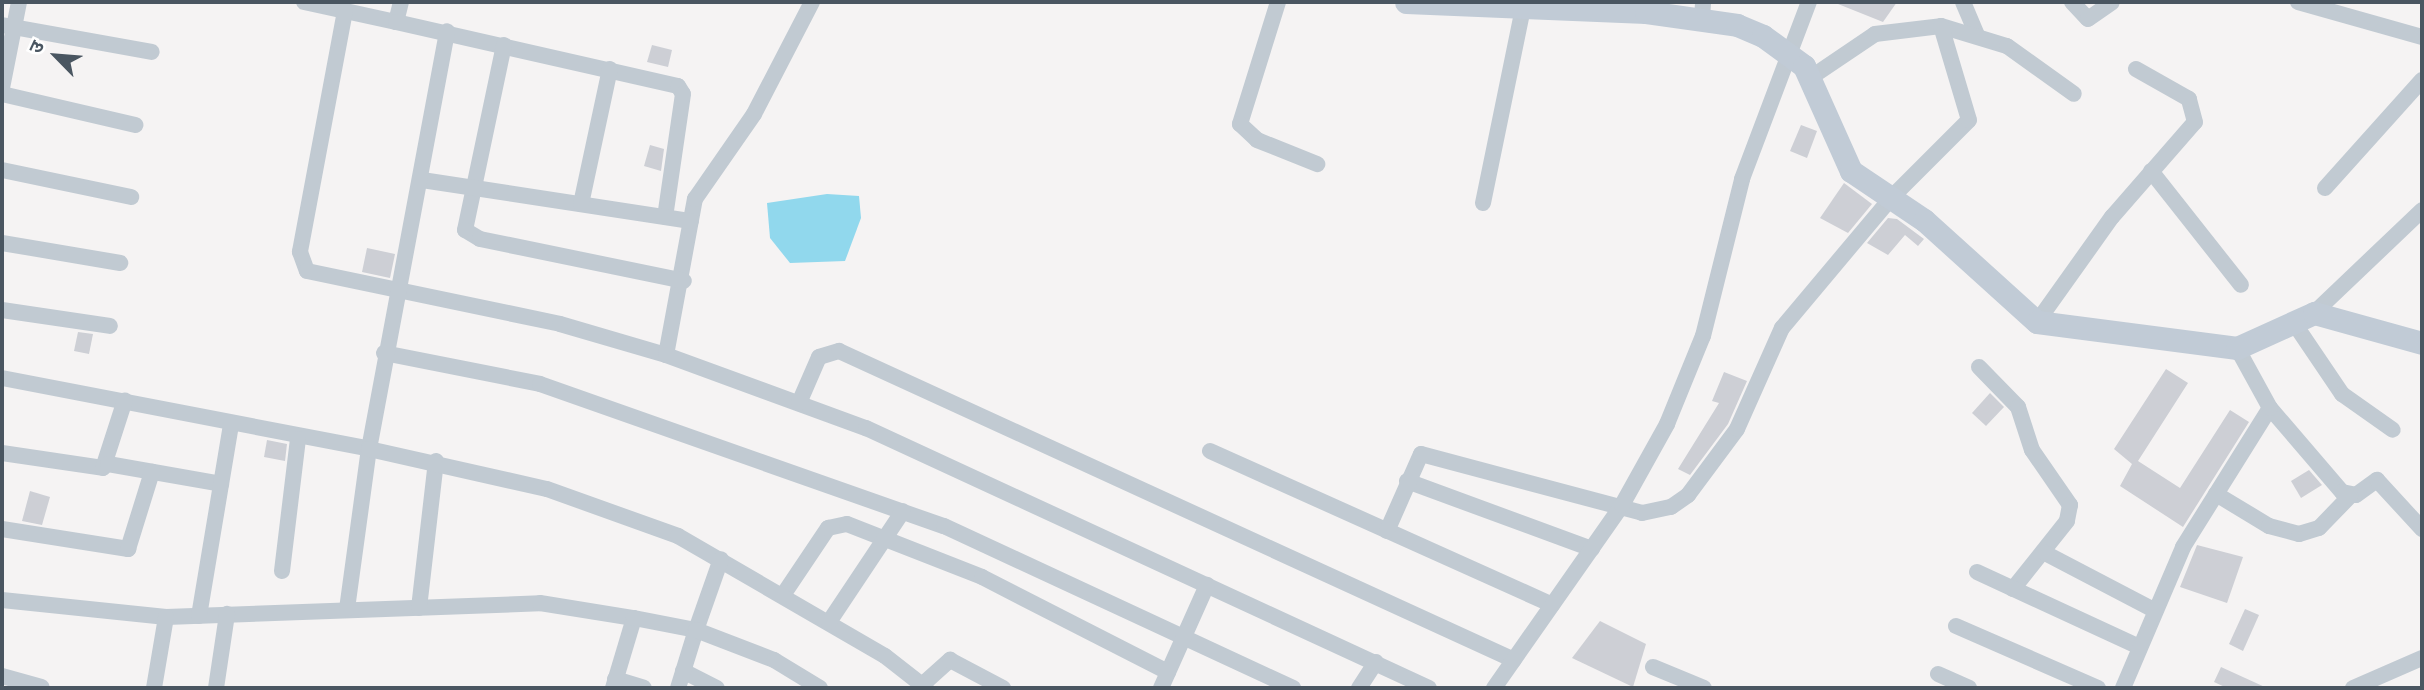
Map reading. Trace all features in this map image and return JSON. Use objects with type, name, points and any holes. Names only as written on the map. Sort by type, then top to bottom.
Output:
[{"type":"street","points":[[2,88],[8,26],[19,2]]},
{"type":"street","points":[[304,2],[447,31],[668,82],[683,94],[666,217]]},
{"type":"street","points":[[396,22],[401,2]]},
{"type":"street","points":[[666,355],[684,281],[691,222],[707,175],[754,114],[812,2]]},
{"type":"street","points":[[1278,2],[1240,124],[1257,140],[1317,164]]},
{"type":"street","points":[[1406,2],[1703,10],[1737,25],[1798,63],[1836,150],[1851,171],[1891,198],[2037,322],[2237,348],[2304,318],[2422,210]]},
{"type":"street","points":[[1494,688],[1592,549],[1632,509],[1703,336],[1742,179],[1798,63],[1809,2]]},
{"type":"street","points":[[1963,2],[1976,33]]},
{"type":"street","points":[[2072,2],[2088,19],[2112,2]]},
{"type":"street","points":[[2298,2],[2422,37]]},
{"type":"street","points":[[1483,203],[1538,6]]},
{"type":"street","points":[[345,11],[301,264],[316,276],[560,324],[666,355],[799,403],[964,471],[1429,688]]},
{"type":"street","points":[[8,26],[152,52]]},
{"type":"street","points":[[1798,63],[1875,34],[1941,26],[1976,33],[2007,46],[2074,94]]},
{"type":"street","points":[[1387,531],[1416,459],[1427,454],[1632,509],[1679,501],[1721,456],[1782,328],[1891,198],[1969,120],[1941,26]]},
{"type":"street","points":[[347,608],[394,290],[422,180],[447,31]]},
{"type":"street","points":[[503,45],[464,222],[471,237],[684,281]]},
{"type":"street","points":[[581,204],[610,69]]},
{"type":"street","points":[[2037,322],[2151,171],[2198,115],[2189,99],[2136,69]]},
{"type":"street","points":[[2325,188],[2422,80]]},
{"type":"street","points":[[2,94],[135,125]]},
{"type":"street","points":[[2,170],[131,197]]},
{"type":"street","points":[[2151,171],[2241,285]]},
{"type":"street","points":[[422,180],[691,222]]},
{"type":"street","points":[[2,243],[120,263]]},
{"type":"street","points":[[2,310],[110,326]]},
{"type":"street","points":[[2304,318],[2422,343]]},
{"type":"street","points":[[2304,318],[2342,394],[2393,430]]},
{"type":"street","points":[[2237,348],[2270,408],[2350,496]]},
{"type":"street","points":[[799,403],[819,357],[839,351],[1514,660]]},
{"type":"street","points":[[384,353],[540,384],[903,511],[1013,554],[1274,684],[1293,688]]},
{"type":"street","points":[[1979,367],[2018,407],[2032,450],[2070,505],[2067,522],[2013,589]]},
{"type":"street","points":[[2,378],[125,400],[298,439],[436,461],[547,489],[678,536],[829,622],[924,686],[950,660],[1003,688]]},
{"type":"street","points":[[107,464],[125,400]]},
{"type":"street","points":[[2123,688],[2152,609],[2216,494],[2270,408]]},
{"type":"street","points":[[199,616],[231,424]]},
{"type":"street","points":[[282,571],[298,439]]},
{"type":"street","points":[[1210,451],[1552,605]]},
{"type":"street","points":[[2,453],[94,468],[107,464],[221,484]]},
{"type":"street","points":[[419,608],[436,461]]},
{"type":"street","points":[[2,529],[128,549],[152,472]]},
{"type":"street","points":[[2216,494],[2269,526],[2299,534],[2319,528],[2350,496],[2377,480],[2422,529]]},
{"type":"street","points":[[1407,481],[1592,549]]},
{"type":"street","points":[[829,622],[903,511]]},
{"type":"street","points":[[783,595],[835,523],[886,538],[1041,604],[1168,672]]},
{"type":"street","points":[[2043,552],[2152,609]]},
{"type":"street","points":[[678,688],[721,559]]},
{"type":"street","points":[[1977,572],[2137,646]]},
{"type":"street","points":[[1161,688],[1207,585]]},
{"type":"street","points":[[2,600],[166,617],[347,608],[540,603],[696,630],[774,660],[820,688]]},
{"type":"street","points":[[216,688],[227,614]]},
{"type":"street","points":[[154,688],[166,617]]},
{"type":"street","points":[[634,618],[614,684],[644,688]]},
{"type":"street","points":[[1956,626],[2098,688]]},
{"type":"street","points":[[2353,688],[2422,658]]},
{"type":"street","points":[[1360,688],[1376,662]]},
{"type":"street","points":[[1653,667],[1703,688]]},
{"type":"street","points":[[683,671],[717,688]]},
{"type":"street","points":[[1938,674],[1969,688]]},
{"type":"street","points":[[2,676],[42,687]]},
{"type":"water","points":[[827,194],[859,196],[861,218],[845,261],[790,263],[770,238],[767,203]]},
{"type":"building","points":[[1833,2],[1897,2],[1883,22]]},
{"type":"building","points":[[652,45],[672,50],[668,67],[647,62]]},
{"type":"building","points":[[1801,125],[1817,131],[1807,158],[1790,151]]},
{"type":"building","points":[[650,145],[664,149],[661,171],[644,166]]},
{"type":"building","points":[[1844,183],[1872,204],[1848,233],[1820,218]]},
{"type":"building","points":[[1888,218],[1897,219],[1924,239],[1918,246],[1905,235],[1888,255],[1867,243]]},
{"type":"building","points":[[367,248],[395,254],[390,278],[362,272]]},
{"type":"building","points":[[78,332],[93,334],[89,354],[74,351]]},
{"type":"building","points":[[2166,369],[2188,383],[2138,461],[2180,488],[2230,410],[2249,422],[2183,527],[2120,486],[2132,464],[2114,449]]},
{"type":"building","points":[[1724,372],[1747,381],[1728,424],[1690,475],[1678,469],[1719,403],[1712,401]]},
{"type":"building","points":[[1990,393],[2004,407],[1986,426],[1972,413]]},
{"type":"building","points":[[267,440],[287,444],[285,461],[264,457]]},
{"type":"building","points":[[2309,470],[2322,485],[2301,498],[2291,481]]},
{"type":"building","points":[[30,491],[50,497],[42,525],[22,521]]},
{"type":"building","points":[[2197,545],[2243,557],[2227,603],[2180,587]]},
{"type":"building","points":[[2245,609],[2259,615],[2243,651],[2229,644]]},
{"type":"building","points":[[1600,621],[1646,644],[1633,687],[1572,658]]},
{"type":"building","points":[[2221,667],[2267,688],[2227,688],[2214,682]]}]
